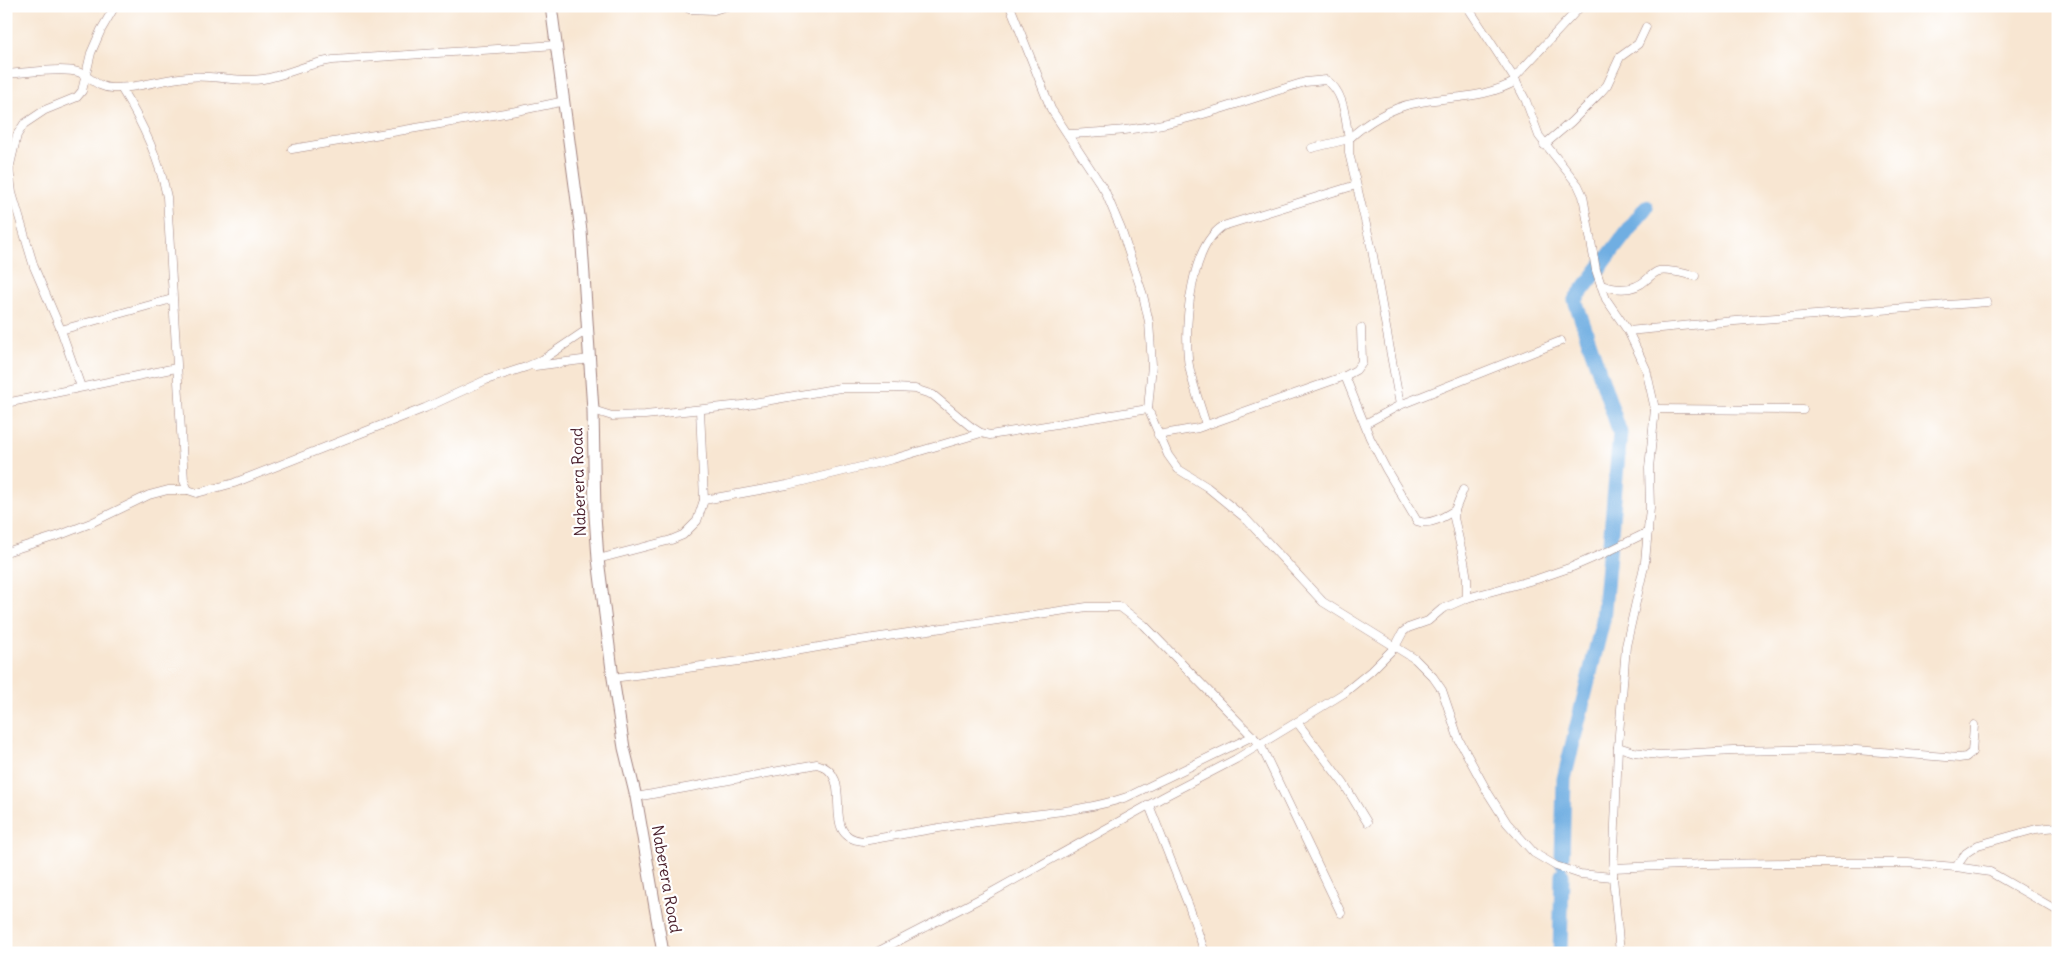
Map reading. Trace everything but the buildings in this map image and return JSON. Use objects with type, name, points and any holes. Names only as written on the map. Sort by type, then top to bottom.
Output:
[{"type":"street","points":[[81,387],[61,330],[34,268],[12,193],[9,169],[17,135],[24,124],[45,110],[77,97],[82,91],[91,53],[101,30],[115,6]]},
{"type":"street","name":"Naberera Road","points":[[551,6],[581,232],[593,410],[594,506],[598,559],[624,748],[636,797],[663,953]]},
{"type":"street","points":[[689,9],[714,10],[727,6]]},
{"type":"street","points":[[1010,6],[1048,102],[1110,202],[1121,229],[1143,295],[1149,322],[1152,348],[1148,409],[1168,455],[1178,469],[1207,488],[1245,518],[1322,602],[1395,647],[1423,667],[1442,690],[1459,740],[1488,793],[1507,823],[1534,853],[1556,866],[1580,874],[1613,877]]},
{"type":"street","points":[[1467,6],[1515,79],[1544,145],[1578,185],[1584,196],[1596,270],[1606,299],[1628,331],[1646,369],[1655,409],[1649,468],[1648,532],[1645,562],[1626,646],[1618,747],[1613,877],[1620,953]]},
{"type":"street","points":[[1312,148],[1349,139],[1373,121],[1398,108],[1432,100],[1480,95],[1503,88],[1515,79],[1581,6]]},
{"type":"street","points":[[1544,145],[1572,122],[1607,85],[1620,57],[1638,44],[1646,26]]},
{"type":"street","points":[[6,74],[69,71],[87,76],[100,86],[121,88],[187,77],[210,76],[247,80],[265,79],[308,64],[332,60],[556,45]]},
{"type":"street","points":[[1068,134],[1132,129],[1161,124],[1184,119],[1305,82],[1321,80],[1329,82],[1340,97],[1349,139],[1349,153],[1372,250],[1400,405]]},
{"type":"street","points":[[121,88],[137,114],[162,173],[167,197],[184,481],[188,490]]},
{"type":"street","points":[[292,149],[517,111],[565,101]]},
{"type":"street","points":[[1206,425],[1189,365],[1188,340],[1191,283],[1212,236],[1223,226],[1356,185]]},
{"type":"street","points":[[1601,285],[1624,290],[1644,282],[1657,271],[1663,270],[1695,276]]},
{"type":"street","points":[[61,330],[172,300]]},
{"type":"street","points":[[1628,331],[1988,302]]},
{"type":"street","points":[[1158,435],[1186,432],[1345,376],[1356,370],[1362,362],[1361,328]]},
{"type":"street","points":[[526,368],[542,360],[588,329]]},
{"type":"street","points":[[1365,424],[1400,405],[1561,341]]},
{"type":"street","points":[[6,552],[68,532],[149,495],[168,490],[188,490],[194,493],[202,493],[234,483],[425,408],[486,380],[526,368],[590,359]]},
{"type":"street","points":[[6,403],[176,368]]},
{"type":"street","points":[[1345,376],[1386,469],[1417,520],[1425,522],[1438,519],[1454,510]]},
{"type":"street","points":[[593,410],[607,415],[618,416],[750,404],[840,388],[915,389],[933,395],[981,433]]},
{"type":"street","points":[[704,500],[787,485],[894,459],[981,433],[1002,433],[1148,409]]},
{"type":"street","points":[[1655,409],[1803,410]]},
{"type":"street","points":[[598,559],[648,547],[683,535],[697,521],[704,500],[700,410]]},
{"type":"street","points":[[1463,490],[1454,510],[1456,530],[1467,579],[1467,598]]},
{"type":"street","points":[[875,953],[987,895],[1236,759],[1297,722],[1344,693],[1371,671],[1395,647],[1399,638],[1408,628],[1428,621],[1442,609],[1467,598],[1537,579],[1572,567],[1648,532]]},
{"type":"street","points":[[613,678],[1087,607],[1120,607],[1144,625],[1260,744],[1341,913]]},
{"type":"street","points":[[1297,722],[1344,784],[1366,822]]},
{"type":"street","points":[[1618,747],[1634,752],[1659,755],[1733,751],[1843,749],[1959,758],[1966,757],[1972,752],[1974,725]]},
{"type":"street","points":[[636,797],[817,764],[826,767],[835,778],[842,830],[846,836],[854,840],[863,841],[936,828],[1098,806],[1127,796],[1252,736]]},
{"type":"street","points":[[1149,805],[1190,909],[1205,953]]},
{"type":"street","points":[[1956,867],[1966,853],[1978,845],[2036,829],[2058,827]]},
{"type":"street","points":[[1613,868],[1788,863],[1908,863],[1956,867],[1990,872],[2058,911]]},
{"type":"waterway","points":[[1562,862],[1564,779],[1603,620],[1620,433],[1575,300],[1646,207]]},
{"type":"waterway","points":[[1560,953],[1562,875]]}]
